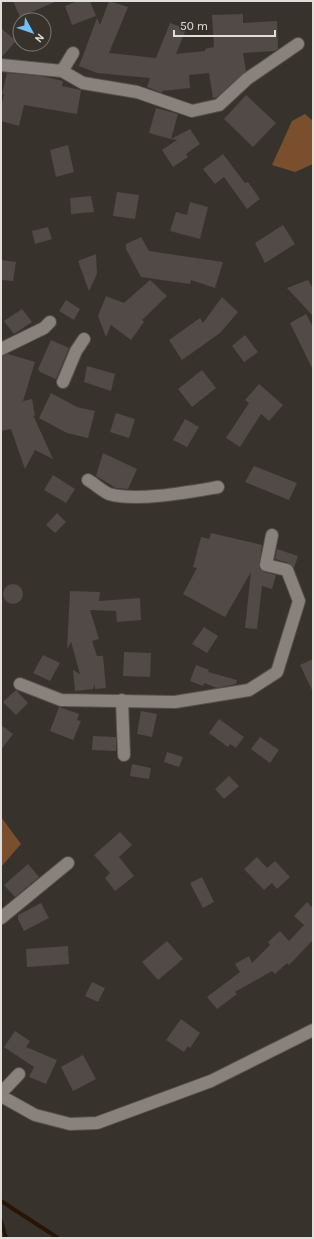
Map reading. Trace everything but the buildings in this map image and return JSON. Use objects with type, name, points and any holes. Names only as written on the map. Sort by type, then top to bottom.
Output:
[{"type":"street","points":[[1,65],[62,71],[84,83],[137,92],[192,111],[219,105],[247,79],[298,44]]},
{"type":"street","points":[[62,71],[73,53]]},
{"type":"street","points":[[1,350],[44,328],[50,322]]},
{"type":"street","points":[[63,382],[76,350],[84,339]]},
{"type":"street","points":[[88,480],[107,493],[128,497],[218,487]]},
{"type":"street","points":[[20,684],[61,700],[175,702],[249,690],[277,672],[299,601],[287,570],[266,566],[272,535]]},
{"type":"street","points":[[122,700],[124,755]]},
{"type":"street","points":[[1,918],[68,863]]},
{"type":"street","points":[[20,1074],[1,1095],[35,1115],[70,1124],[97,1123],[211,1081],[313,1030]]},
{"type":"shaded area","points":[[305,114],[313,121],[313,164],[295,172],[272,165],[292,121]]},
{"type":"shaded area","points":[[1,817],[21,844],[1,867]]},
{"type":"waterway","points":[[1,1201],[58,1238]]},
{"type":"waterway","points":[[1,1221],[6,1238]]}]
